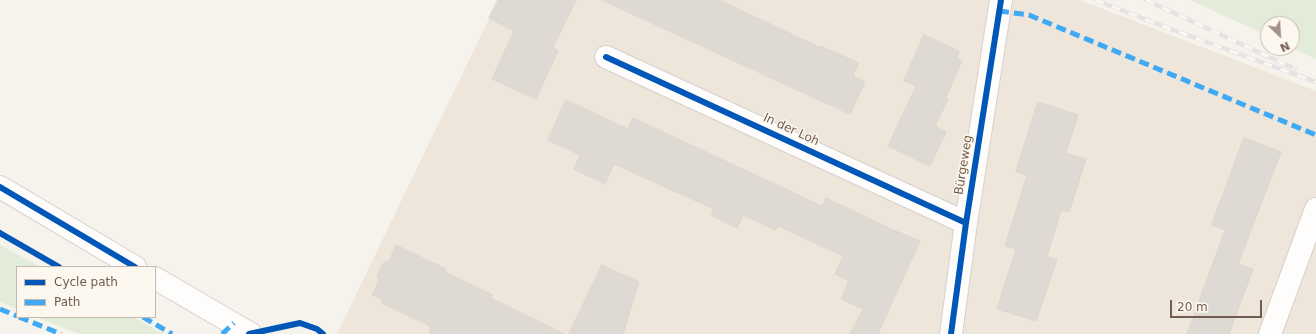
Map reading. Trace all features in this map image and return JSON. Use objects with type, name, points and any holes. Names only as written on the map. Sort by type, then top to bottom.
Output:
[{"type":"street","name":"Bürgeweg","points":[[951,334],[966,223],[1001,0]]},
{"type":"street","name":"In der Loh","points":[[606,57],[966,223]]},
{"type":"street","points":[[0,187],[133,266]]},
{"type":"street","points":[[1270,334],[1316,209]]},
{"type":"street","points":[[156,279],[251,334]]},
{"type":"shaded area","points":[[498,0],[1080,0],[1316,91],[1316,334],[337,334]]},
{"type":"green space","points":[[1190,0],[1316,0],[1316,59],[1300,52],[1300,16],[1260,16],[1260,32]]},
{"type":"green space","points":[[0,245],[39,266],[16,266],[16,309],[0,302]]},
{"type":"green space","points":[[39,318],[135,318],[164,334],[79,334]]},
{"type":"building","points":[[498,0],[576,0],[553,48],[558,51],[536,99],[492,79],[514,31],[489,18]]},
{"type":"building","points":[[602,0],[719,0],[819,47],[820,46],[859,63],[853,76],[865,82],[850,114]]},
{"type":"building","points":[[924,35],[959,51],[957,58],[962,61],[946,97],[948,99],[935,126],[946,132],[930,166],[888,146],[916,86],[904,81]]},
{"type":"building","points":[[566,100],[628,129],[633,118],[822,206],[826,198],[920,241],[878,334],[850,334],[863,309],[841,299],[849,281],[835,274],[843,256],[778,226],[776,230],[743,215],[737,228],[711,215],[714,209],[614,164],[605,184],[574,169],[580,155],[548,140]]},
{"type":"building","points":[[1038,102],[1078,115],[1066,153],[1086,159],[1069,212],[1061,210],[1047,257],[1057,260],[1036,321],[997,309],[1016,249],[1005,246],[1027,175],[1016,172]]},
{"type":"building","points":[[1244,138],[1281,152],[1238,264],[1253,269],[1229,334],[1187,334],[1225,230],[1212,225]]},
{"type":"building","points":[[396,245],[446,269],[445,272],[493,295],[491,298],[564,334],[430,334],[430,326],[382,303],[382,299],[372,295],[379,280],[377,276],[384,262],[389,261]]},
{"type":"building","points":[[602,265],[639,282],[623,334],[569,334]]},
{"type":"railway","points":[[1095,0],[1316,82]]},
{"type":"railway","points":[[1146,0],[1295,69]]},
{"type":"marked path","points":[[999,11],[1029,15],[1316,135]]},
{"type":"marked path","points":[[0,309],[16,316]]},
{"type":"marked path","points":[[21,318],[61,334]]},
{"type":"marked path","points":[[145,318],[172,334]]},
{"type":"marked path","points":[[222,334],[234,323]]},
{"type":"cycle path","points":[[951,334],[966,223],[1001,0]]},
{"type":"cycle path","points":[[606,57],[966,223]]},
{"type":"cycle path","points":[[0,187],[133,266]]},
{"type":"cycle path","points":[[0,233],[57,266]]},
{"type":"cycle path","points":[[249,334],[300,323],[317,329],[323,334]]}]
